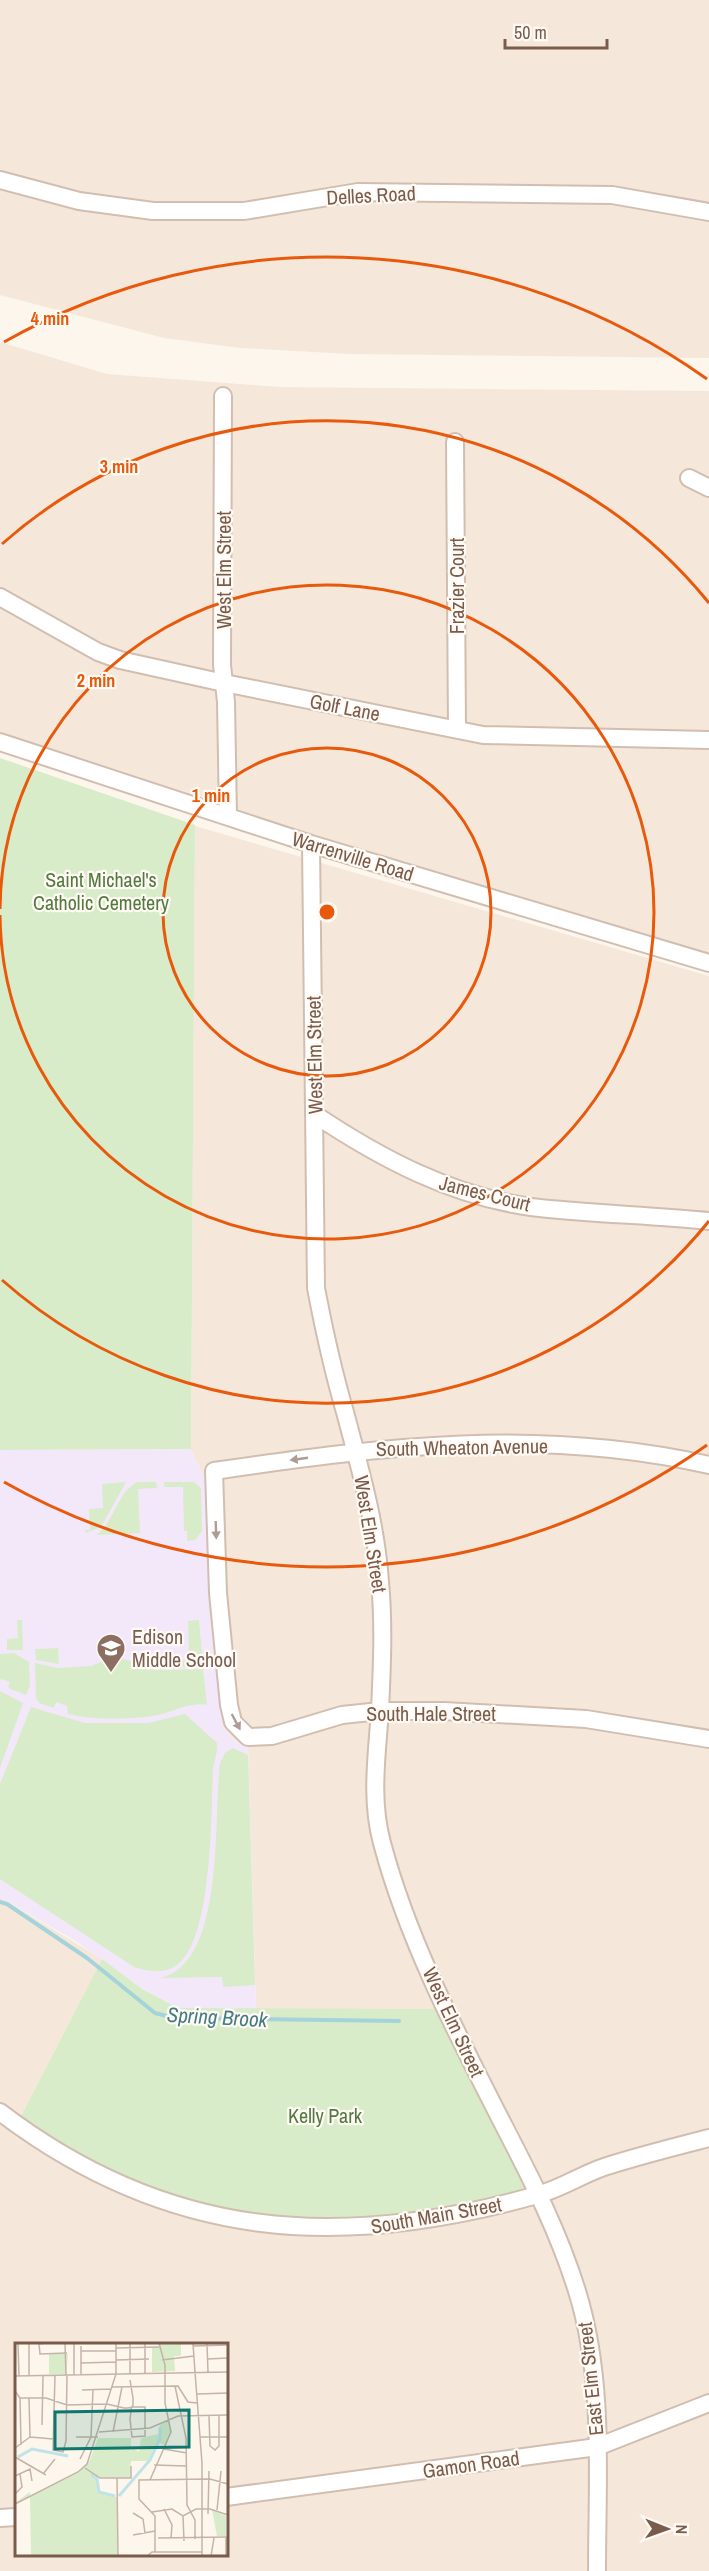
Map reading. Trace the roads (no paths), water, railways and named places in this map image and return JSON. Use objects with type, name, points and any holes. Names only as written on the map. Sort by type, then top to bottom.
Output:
[{"type":"street","name":"Delles Road","points":[[0,180],[79,201],[131,209],[185,212],[244,211],[358,192],[602,195],[641,198],[709,212]]},
{"type":"street","name":"West Elm Street","points":[[224,396],[222,665],[228,816]]},
{"type":"street","name":"Frazier Court","points":[[455,442],[457,729]]},
{"type":"street","points":[[689,478],[709,488]]},
{"type":"street","name":"Golf Lane","points":[[0,597],[98,652],[120,660],[224,683],[505,738],[709,740]]},
{"type":"street","name":"Warrenville Road","points":[[0,742],[311,844],[709,963]]},
{"type":"street","name":"West Elm Street","points":[[311,844],[316,1288],[330,1357],[357,1450],[373,1521],[380,1581],[383,1642],[374,1785],[377,1816],[385,1850],[410,1924],[442,1998],[540,2194]]},
{"type":"street","name":"James Court","points":[[314,1114],[374,1152],[415,1173],[497,1200],[531,1207],[709,1221]]},
{"type":"street","name":"South Wheaton Avenue","points":[[214,1471],[357,1450],[419,1445],[514,1443],[608,1449],[709,1465]]},
{"type":"street","name":"South Hale Street","points":[[214,1471],[218,1593],[233,1722],[248,1737],[261,1737],[342,1715],[380,1711],[548,1715],[636,1725],[709,1739]]},
{"type":"street","name":"South Main Street","points":[[0,2112],[51,2147],[110,2179],[179,2205],[256,2223],[329,2228],[405,2224],[469,2213],[540,2194],[602,2168],[709,2139]]},
{"type":"street","name":"East Elm Street","points":[[540,2194],[569,2266],[584,2315],[596,2394],[597,2571]]},
{"type":"street","name":"Gamon Road","points":[[228,2497],[597,2447],[709,2403]]},
{"type":"street","points":[[0,2518],[15,2517]]},
{"type":"waterway","name":"Spring Brook","points":[[0,1902],[7,1904],[87,1958],[155,2013],[174,2018],[399,2021]]},
{"type":"place","name":"Edison Middle School","points":[[111,1674]]},
{"type":"park label","name":"Saint Michael's Catholic Cemetery","points":[[101,890]]},
{"type":"park label","name":"Kelly Park","points":[[325,2115]]}]
